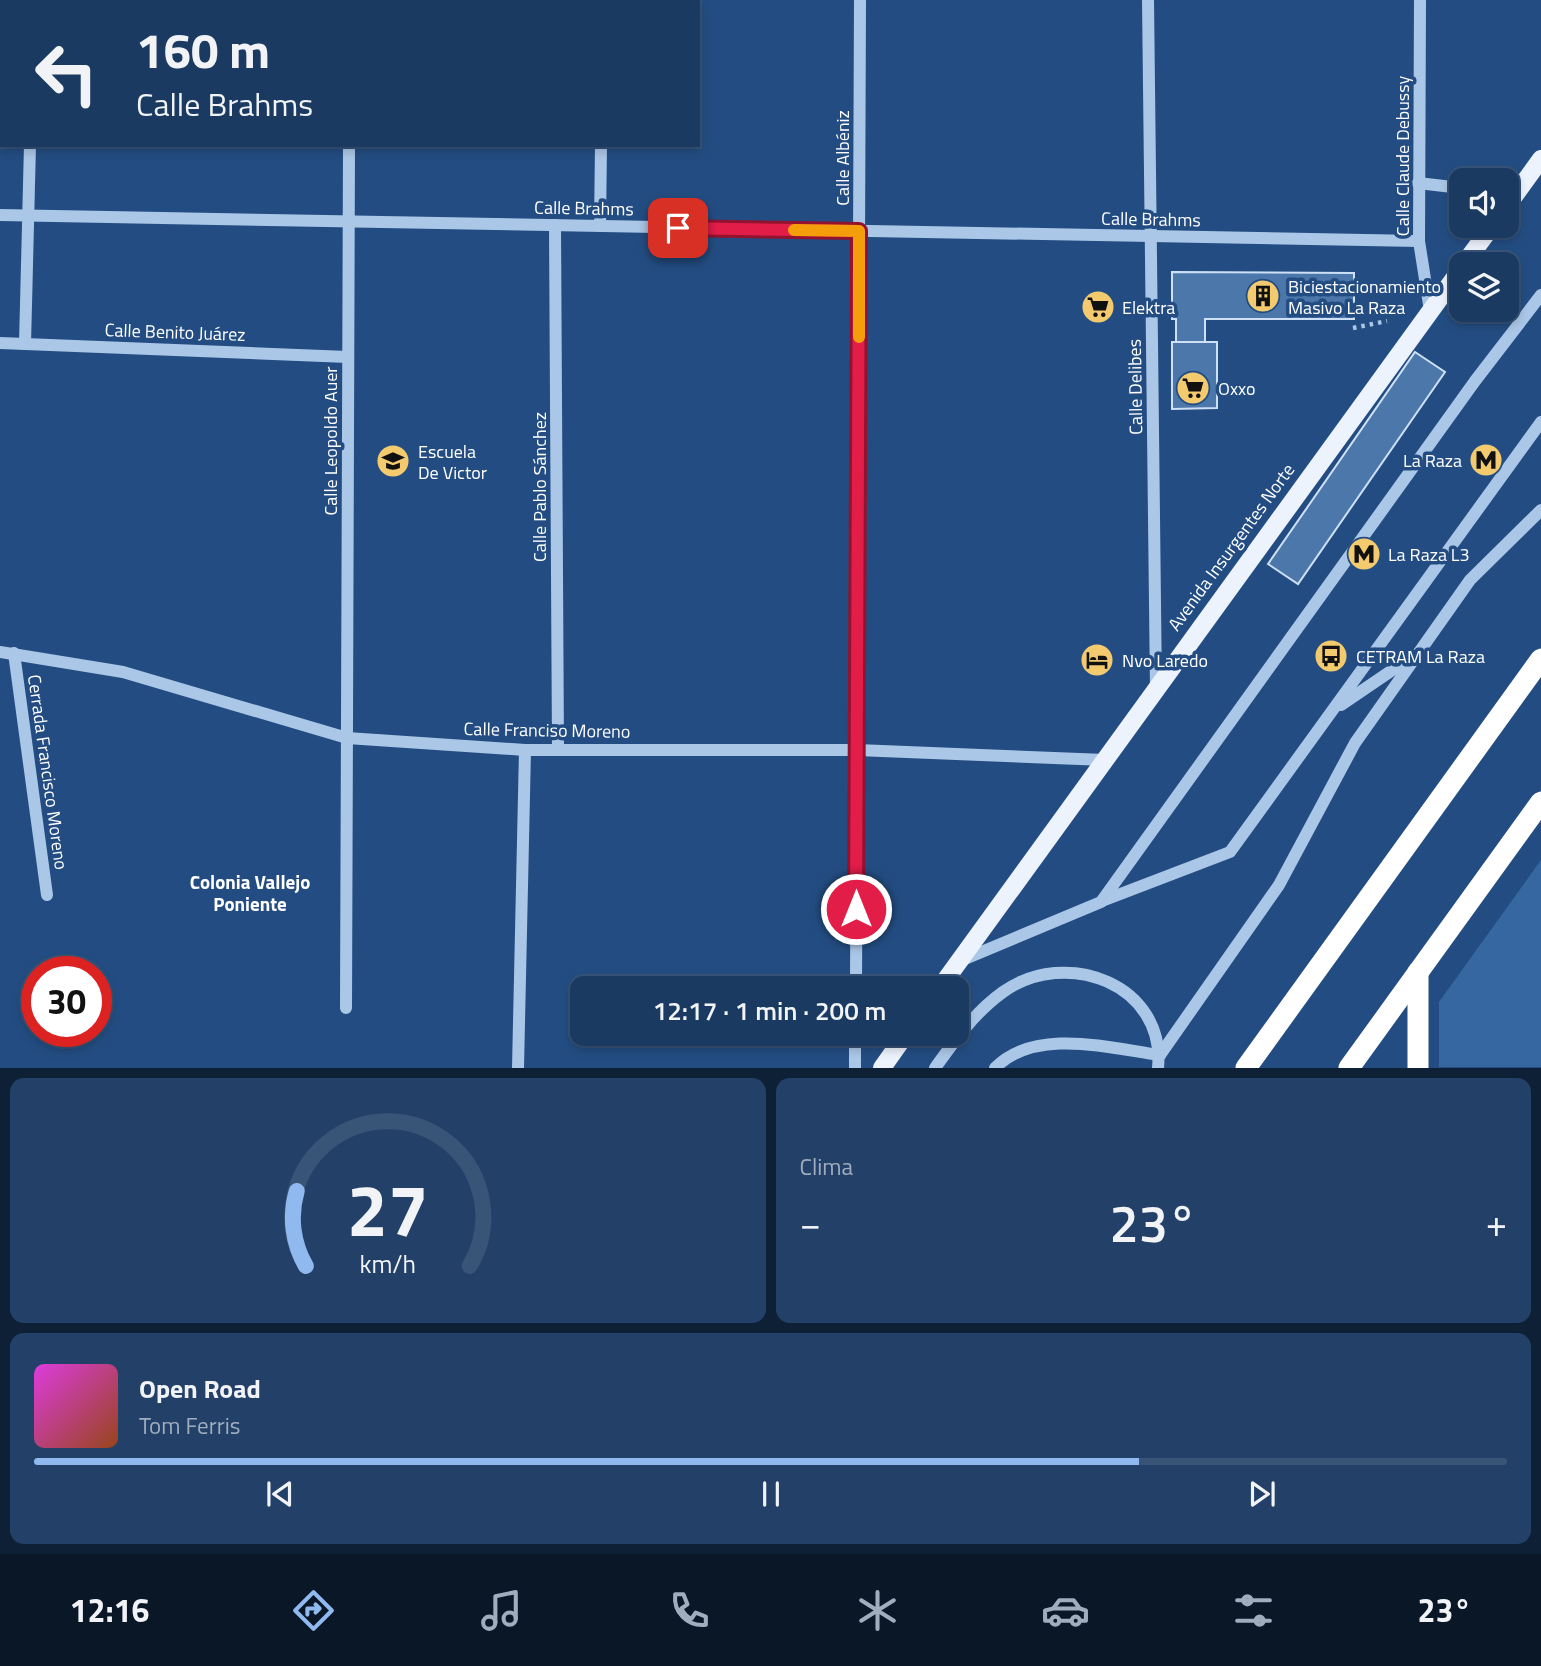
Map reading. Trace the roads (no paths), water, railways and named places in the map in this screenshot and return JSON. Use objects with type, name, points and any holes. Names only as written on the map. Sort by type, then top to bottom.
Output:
[{"type":"highway","points":[[1246,1068],[1541,659]]},
{"type":"highway","points":[[1349,1068],[1541,802]]},
{"type":"highway","points":[[1418,972],[1418,1068]]},
{"type":"main road","points":[[1519,187],[1541,159]]},
{"type":"main road","name":"Avenida Insurgentes Norte","points":[[948,976],[1449,285]]},
{"type":"main road","points":[[882,1068],[898,1046]]},
{"type":"street","name":"Calle Albéniz","points":[[856,976],[860,0]]},
{"type":"street","name":"Calle Delibes","points":[[1148,0],[1156,689]]},
{"type":"street","name":"Calle Claude Debussy","points":[[1420,0],[1419,241],[1430,311]]},
{"type":"street","points":[[25,344],[30,147]]},
{"type":"street","name":"Calle Leopoldo Auer","points":[[346,1008],[349,147]]},
{"type":"street","points":[[600,226],[601,147]]},
{"type":"street","points":[[1418,183],[1449,187]]},
{"type":"street","name":"Calle Brahms","points":[[0,215],[1419,241]]},
{"type":"street","name":"Calle Pablo Sánchez","points":[[555,225],[558,749]]},
{"type":"street","points":[[1101,902],[1475,381],[1541,295]]},
{"type":"street","name":"Calle Benito Juárez","points":[[0,342],[348,357]]},
{"type":"street","points":[[959,961],[1230,852],[1541,422]]},
{"type":"street","points":[[1159,1061],[1279,884],[1355,743],[1470,580],[1541,510]]},
{"type":"street","name":"Calle Franciso Moreno","points":[[0,652],[123,672],[347,738],[525,750],[857,750],[1105,760]]},
{"type":"street","points":[[1333,710],[1419,652]]},
{"type":"street","name":"Cerrada Francisco Moreno","points":[[14,653],[47,895]]},
{"type":"street","points":[[518,1068],[525,750]]},
{"type":"street","points":[[935,1068],[965,1026],[1004,990],[1035,977],[1058,972],[1107,979],[1128,994],[1144,1012],[1159,1061]]},
{"type":"street","points":[[995,1068],[1009,1053],[1063,1042],[1159,1061]]},
{"type":"street","points":[[855,1046],[855,1068]]},
{"type":"place","name":"Biciestacionamiento Masivo La Raza","points":[[1263,296]]},
{"type":"place","name":"Elektra","points":[[1098,307]]},
{"type":"place","name":"Oxxo","points":[[1193,388]]},
{"type":"place","name":"La Raza","points":[[1486,460]]},
{"type":"place","name":"Escuela De Victor","points":[[393,461]]},
{"type":"place","name":"La Raza L3","points":[[1364,554]]},
{"type":"place","name":"CETRAM La Raza","points":[[1331,656]]},
{"type":"place","name":"Nvo Laredo","points":[[1097,660]]},
{"type":"district","name":"Colonia Vallejo Poniente","points":[[250,892]]}]
